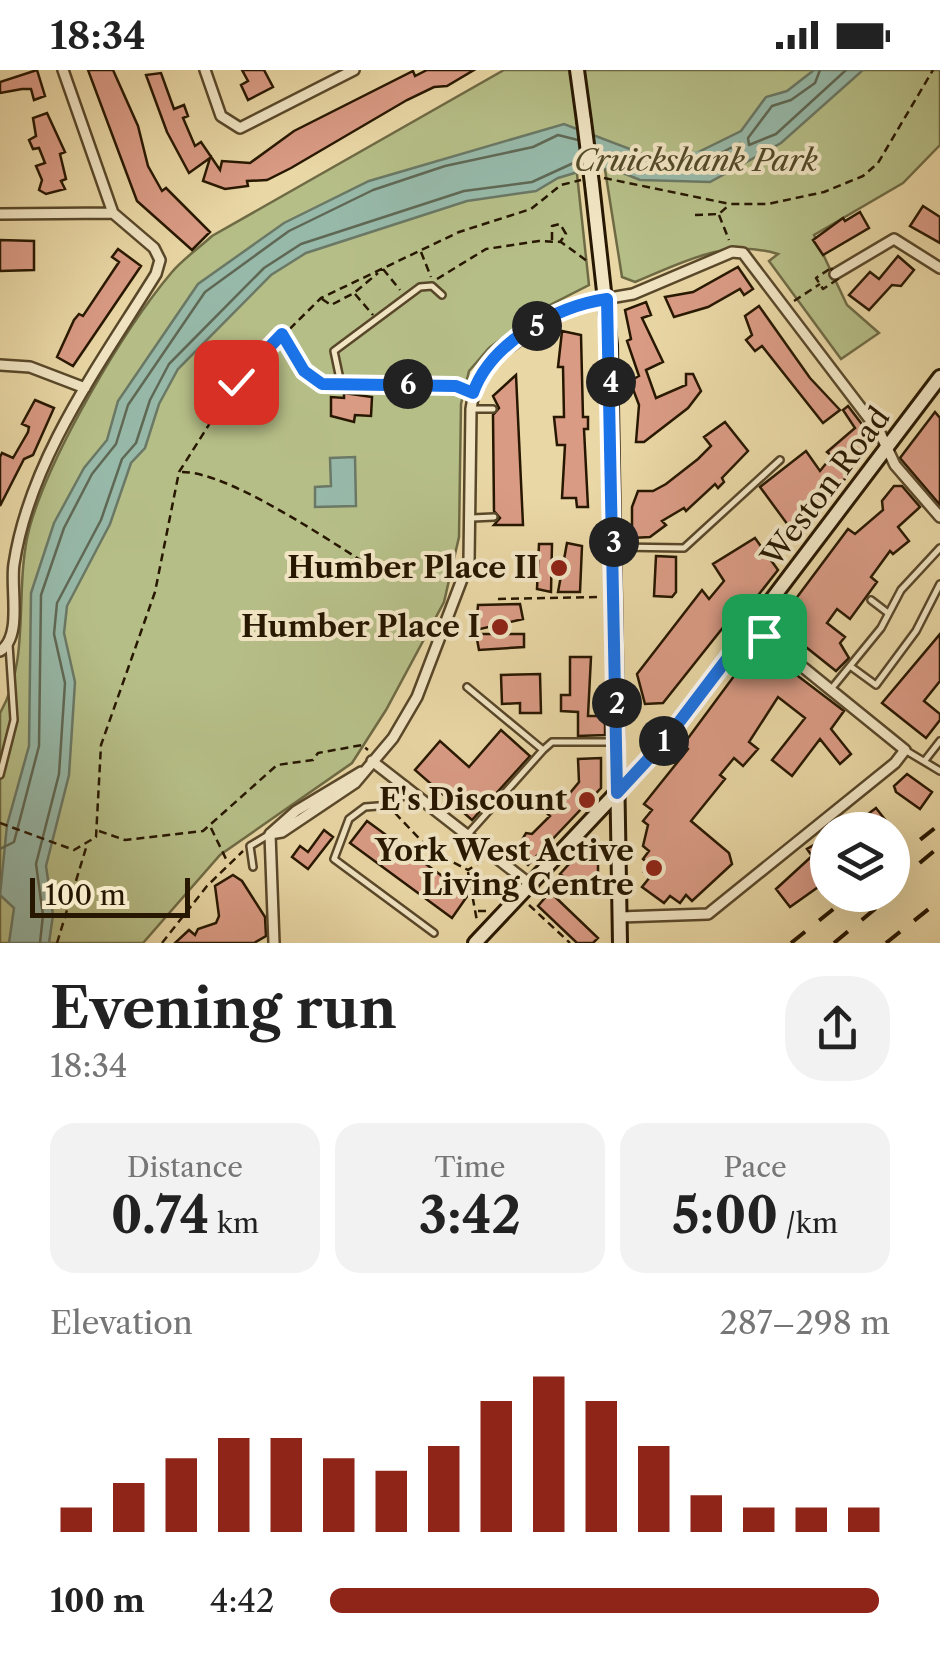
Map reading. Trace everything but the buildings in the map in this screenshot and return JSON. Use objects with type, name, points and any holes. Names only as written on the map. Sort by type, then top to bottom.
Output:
[{"type":"main road","points":[[577,70],[607,299],[620,943]]},
{"type":"main road","name":"Weston Road","points":[[475,943],[664,742],[940,377]]},
{"type":"street","points":[[4,648],[13,567],[22,528],[85,388],[156,274],[160,260],[154,248],[113,213],[63,70]]},
{"type":"street","points":[[205,70],[221,116],[240,128],[354,70]]},
{"type":"street","points":[[0,214],[113,213]]},
{"type":"street","points":[[835,274],[894,239],[940,268]]},
{"type":"street","points":[[274,943],[277,935],[270,834],[296,811],[362,772],[370,756],[408,716],[470,561],[473,393],[491,361],[544,321],[565,308],[633,294],[732,252],[743,253],[888,445],[895,465],[940,517]]},
{"type":"street","points":[[0,365],[30,367],[85,388]]},
{"type":"street","points":[[620,917],[708,914],[868,786],[905,750],[752,626]]},
{"type":"street","points":[[370,756],[530,884]]},
{"type":"lane","points":[[442,295],[432,286],[407,298],[334,351],[341,384],[456,386],[473,393]]},
{"type":"lane","points":[[471,409],[493,409]]},
{"type":"lane","points":[[614,547],[684,548],[780,460]]},
{"type":"lane","points":[[472,518],[494,517]]},
{"type":"lane","points":[[832,688],[901,590],[940,548]]},
{"type":"lane","points":[[850,666],[876,685],[916,632],[940,584]]},
{"type":"lane","points":[[871,600],[888,613]]},
{"type":"lane","points":[[0,775],[14,720],[4,648]]},
{"type":"lane","points":[[467,687],[544,750]]},
{"type":"lane","points":[[926,760],[940,741]]},
{"type":"lane","points":[[467,835],[552,742],[618,742]]},
{"type":"lane","points":[[905,750],[940,770]]},
{"type":"lane","points":[[410,791],[391,805],[365,806],[349,819],[334,858],[434,932]]},
{"type":"lane","points":[[253,867],[249,848],[270,834]]},
{"type":"path","points":[[612,177],[655,191],[730,204],[797,200],[862,176],[892,146],[933,70]]},
{"type":"path","points":[[57,943],[86,847],[97,831],[101,745],[155,592],[179,472],[236,382],[321,298],[503,215],[531,209],[566,182]]},
{"type":"path","points":[[695,216],[719,214],[728,210],[730,204]]},
{"type":"path","points":[[719,214],[730,244]]},
{"type":"path","points":[[553,242],[550,230],[560,224],[566,234],[560,242]]},
{"type":"path","points":[[421,251],[432,280],[443,279],[461,262],[486,249],[560,242],[589,262],[602,261]]},
{"type":"path","points":[[321,298],[331,304],[354,294],[383,268]]},
{"type":"path","points":[[383,268],[407,298]]},
{"type":"path","points":[[792,302],[820,284]]},
{"type":"path","points":[[354,294],[377,320]]},
{"type":"path","points":[[282,334],[304,371],[322,384],[341,384]]},
{"type":"path","points":[[179,472],[199,472],[230,484],[392,580]]},
{"type":"path","points":[[498,599],[603,597]]},
{"type":"path","points":[[97,831],[125,840],[191,834],[210,827],[277,765],[362,745],[370,756]]},
{"type":"path","points":[[391,805],[398,820],[431,851],[468,870]]},
{"type":"path","points":[[1,823],[67,849],[86,847]]},
{"type":"path","points":[[210,827],[228,863]]},
{"type":"path","points":[[162,943],[228,863],[249,848]]},
{"type":"path","points":[[468,870],[492,855]]},
{"type":"path","points":[[468,870],[478,921]]},
{"type":"path","points":[[529,905],[570,943]]},
{"type":"path","points":[[476,911],[487,911]]},
{"type":"green space","name":"Cruickshank Park","points":[[504,70],[940,70],[940,145],[903,183],[814,235],[847,305],[879,333],[841,359],[769,261],[778,254],[722,251],[635,282],[622,277],[600,138],[572,128],[589,285],[540,310],[489,348],[469,371],[461,404],[459,537],[444,602],[386,710],[352,763],[220,855],[143,943],[0,943],[0,713],[16,669],[25,549],[40,497],[90,393],[132,326],[176,267],[212,236]]},
{"type":"water","points":[[814,70],[863,70],[781,143],[710,182],[640,180],[613,169],[588,169],[558,178],[536,191],[467,201],[306,253],[271,275],[178,369],[159,404],[145,448],[131,463],[110,524],[67,606],[64,633],[75,682],[69,775],[46,866],[53,915],[49,943],[9,943],[14,908],[0,895],[7,825],[29,746],[31,593],[54,523],[84,468],[107,440],[118,401],[198,284],[284,223],[369,181],[564,124],[672,165],[741,131],[766,97],[787,91]]},
{"type":"water","points":[[355,457],[356,506],[315,507],[315,487],[331,486],[330,458]]},
{"type":"waterway","points":[[643,163],[709,161]]},
{"type":"railway","points":[[910,848],[940,824]]},
{"type":"railway","points":[[910,871],[940,846]]},
{"type":"railway","points":[[886,943],[940,900]]},
{"type":"railway","points":[[791,943],[830,912]]},
{"type":"railway","points":[[834,943],[871,912]]},
{"type":"place","name":"Humber Place II","points":[[559,568]]},
{"type":"place","name":"Humber Place I","points":[[500,627]]},
{"type":"place","name":"E's Discount","points":[[587,800]]},
{"type":"place","name":"York West Active Living Centre","points":[[654,868]]},
{"type":"route","points":[[236,382],[282,334],[304,371],[322,384],[389,382],[456,386],[473,393],[491,361],[544,321],[565,308],[607,299],[614,486],[617,793],[664,742],[752,626],[764,636]]}]
